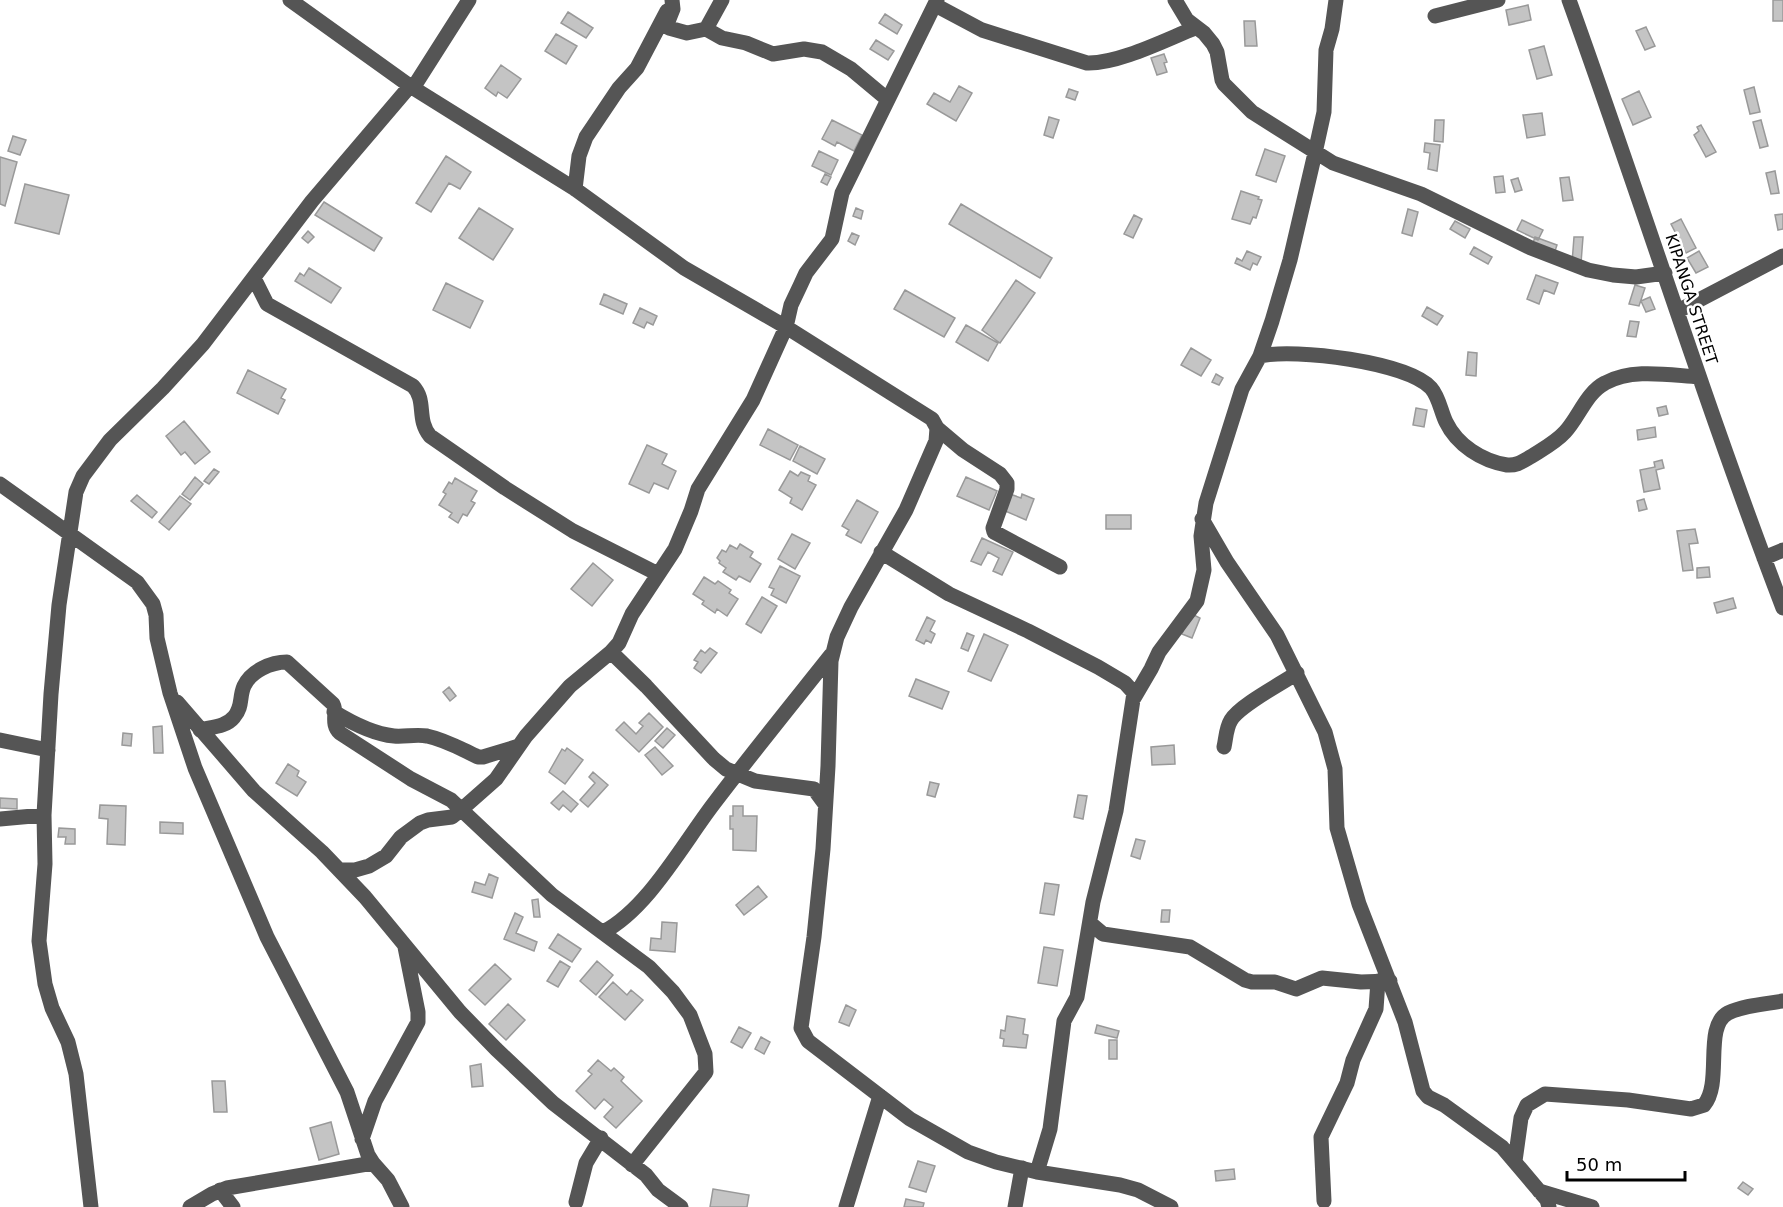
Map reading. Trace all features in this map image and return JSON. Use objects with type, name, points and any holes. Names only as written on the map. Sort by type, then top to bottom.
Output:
[{"type":"street","points":[[290,0],[412,87],[575,189],[684,268],[786,327],[932,419],[937,428],[963,450],[1000,474],[1007,483],[993,528],[994,532],[1060,567]]},
{"type":"street","points":[[91,1207],[76,1074],[68,1042],[52,1008],[45,984],[39,942],[45,864],[44,815],[59,605],[76,492],[83,476],[110,440],[163,388],[203,344],[312,201],[412,87],[469,0]]},
{"type":"street","points":[[575,189],[579,156],[586,137],[619,88],[630,78],[672,0]]},
{"type":"street","points":[[672,0],[673,9],[667,24],[669,28],[687,33],[706,29],[722,38],[746,43],[773,54],[804,49],[822,52],[851,69],[887,99]]},
{"type":"street","points":[[706,29],[722,0]]},
{"type":"street","points":[[1175,0],[1187,20],[1204,33],[1213,44],[1217,52],[1222,80],[1231,91],[1252,112],[1315,153],[1333,163],[1421,194],[1531,248],[1587,270],[1636,277],[1665,273]]},
{"type":"street","points":[[1015,1207],[1029,1170],[1050,1129],[1062,1030],[1066,1015],[1077,997],[1093,902],[1116,811],[1134,698],[1159,652],[1197,602],[1204,570],[1202,519],[1212,481],[1242,389],[1260,356],[1290,260],[1324,112],[1326,50],[1336,0]]},
{"type":"street","points":[[1435,16],[1497,0]]},
{"type":"street","name":"KIPANGA STREET","points":[[1569,0],[1699,377],[1783,608]]},
{"type":"street","points":[[339,870],[355,870],[369,866],[386,856],[401,837],[420,823],[452,817],[462,809],[496,779],[542,716],[576,680],[620,643],[632,614],[675,549],[698,489],[753,400],[786,327],[791,305],[807,273],[832,239],[842,193],[936,2],[982,30],[1094,64],[1138,51],[1195,28]]},
{"type":"street","points":[[1678,311],[1783,256]]},
{"type":"street","points":[[254,278],[267,304],[413,386],[420,394],[422,424],[430,436],[505,488],[573,531],[658,574]]},
{"type":"street","points":[[1260,356],[1279,353],[1334,357],[1409,374],[1431,388],[1446,422],[1461,442],[1484,458],[1510,465],[1518,464],[1561,436],[1588,398],[1605,382],[1630,375],[1699,377]]},
{"type":"street","points":[[937,428],[936,441],[906,510],[851,607],[837,637],[833,653],[829,689],[828,766],[821,872],[801,1028],[808,1041],[910,1119],[968,1152],[1029,1170],[1120,1185],[1138,1190],[1172,1207]]},
{"type":"street","points":[[0,484],[137,582],[146,592],[156,615],[157,638],[170,693],[195,768],[267,937],[347,1092],[362,1139],[373,1163],[388,1180],[402,1207]]},
{"type":"street","points":[[1202,519],[1227,562],[1277,635],[1325,732],[1335,769],[1337,828],[1384,981],[1405,1022],[1425,1095],[1444,1105],[1502,1147],[1539,1191],[1549,1207]]},
{"type":"street","points":[[1764,558],[1783,550]]},
{"type":"street","points":[[881,552],[949,594],[1028,630],[1116,678],[1130,688],[1134,698]]},
{"type":"street","points":[[611,652],[726,769],[755,781],[814,789],[825,804]]},
{"type":"street","points":[[603,932],[627,917],[668,868],[737,774],[833,653]]},
{"type":"street","points":[[200,730],[219,726],[234,718],[240,709],[244,687],[250,678],[262,669],[287,662],[333,704],[334,724],[340,733],[411,779],[451,800],[552,895],[649,967],[690,1015],[705,1054],[706,1072],[632,1165]]},
{"type":"street","points":[[1224,747],[1228,726],[1233,717],[1297,674]]},
{"type":"street","points":[[170,693],[254,791],[291,822],[339,870],[460,1012],[496,1049],[553,1103],[652,1180],[658,1190],[681,1207]]},
{"type":"street","points":[[334,712],[349,722],[365,728],[392,736],[414,735],[437,739],[478,757],[519,746]]},
{"type":"street","points":[[0,740],[48,750]]},
{"type":"street","points":[[0,819],[44,815]]},
{"type":"street","points":[[1090,923],[1103,934],[1190,947],[1239,977],[1252,982],[1275,982],[1296,989],[1322,978],[1361,982],[1384,981]]},
{"type":"street","points":[[362,1139],[375,1101],[418,1022],[404,944]]},
{"type":"street","points":[[1324,1201],[1321,1137],[1347,1083],[1353,1060],[1376,1009],[1384,981]]},
{"type":"street","points":[[1515,1161],[1521,1118],[1527,1105],[1545,1094],[1628,1100],[1691,1109],[1704,1105],[1711,1094],[1716,1030],[1721,1019],[1726,1014],[1739,1009],[1783,1001]]},
{"type":"street","points":[[846,1207],[880,1096]]},
{"type":"street","points":[[576,1202],[586,1163],[600,1138]]},
{"type":"street","points":[[190,1207],[220,1190],[373,1163]]},
{"type":"street","points":[[220,1190],[233,1207]]},
{"type":"street","points":[[1539,1191],[1592,1207]]},
{"type":"building","points":[[1773,0],[1783,0],[1783,21],[1773,21]]},
{"type":"building","points":[[1528,5],[1531,20],[1509,25],[1506,10]]},
{"type":"building","points":[[568,12],[593,28],[586,38],[561,23]]},
{"type":"building","points":[[885,14],[902,25],[897,34],[879,23]]},
{"type":"building","points":[[1244,21],[1255,21],[1257,46],[1245,46]]},
{"type":"building","points":[[1646,27],[1655,46],[1645,50],[1636,31]]},
{"type":"building","points":[[556,34],[577,46],[566,64],[545,51]]},
{"type":"building","points":[[876,40],[894,51],[888,60],[870,49]]},
{"type":"building","points":[[1544,46],[1552,75],[1537,79],[1529,50]]},
{"type":"building","points":[[1164,54],[1167,72],[1157,75],[1151,58]]},
{"type":"building","points":[[501,65],[521,79],[507,98],[498,92],[496,96],[485,88]]},
{"type":"building","points":[[959,86],[972,93],[956,121],[927,104],[934,93],[950,102]]},
{"type":"building","points":[[1754,87],[1760,112],[1750,114],[1744,90]]},
{"type":"building","points":[[1069,89],[1078,92],[1075,100],[1066,97]]},
{"type":"building","points":[[1639,91],[1651,117],[1633,125],[1622,99]]},
{"type":"building","points":[[1542,113],[1545,135],[1527,138],[1523,115]]},
{"type":"building","points":[[1049,117],[1059,120],[1053,138],[1044,135]]},
{"type":"building","points":[[832,120],[862,135],[854,151],[837,142],[835,146],[822,139]]},
{"type":"building","points":[[1435,120],[1444,120],[1443,142],[1434,141]]},
{"type":"building","points":[[1761,120],[1768,146],[1760,148],[1753,122]]},
{"type":"building","points":[[1701,125],[1716,152],[1706,157],[1694,135],[1699,131],[1697,127]]},
{"type":"building","points":[[13,136],[26,140],[20,155],[8,151]]},
{"type":"building","points":[[1425,143],[1440,145],[1437,171],[1428,169],[1430,153],[1424,152]]},
{"type":"building","points":[[1265,149],[1285,156],[1276,182],[1256,175]]},
{"type":"building","points":[[819,151],[838,160],[831,175],[812,166]]},
{"type":"building","points":[[446,156],[471,172],[460,189],[449,183],[431,212],[416,203]]},
{"type":"building","points":[[0,157],[17,162],[5,206],[0,204]]},
{"type":"building","points":[[1775,171],[1779,193],[1771,194],[1766,173]]},
{"type":"building","points":[[825,174],[831,177],[827,185],[821,182]]},
{"type":"building","points":[[1503,176],[1505,192],[1496,193],[1494,177]]},
{"type":"building","points":[[1569,177],[1573,200],[1563,201],[1560,178]]},
{"type":"building","points":[[1518,178],[1522,190],[1515,192],[1511,180]]},
{"type":"building","points":[[25,184],[69,195],[59,234],[15,223]]},
{"type":"building","points":[[1241,191],[1262,200],[1256,218],[1253,217],[1250,224],[1232,219]]},
{"type":"building","points":[[324,202],[382,238],[374,251],[315,215]]},
{"type":"building","points":[[961,204],[1052,258],[1040,278],[949,224]]},
{"type":"building","points":[[479,208],[513,229],[493,260],[459,238]]},
{"type":"building","points":[[856,208],[863,211],[861,219],[853,216]]},
{"type":"building","points":[[1408,209],[1418,212],[1412,236],[1402,233]]},
{"type":"building","points":[[1783,214],[1783,229],[1778,230],[1775,215]]},
{"type":"building","points":[[1134,215],[1142,219],[1133,238],[1124,234]]},
{"type":"building","points":[[1681,219],[1696,248],[1686,253],[1671,224]]},
{"type":"building","points":[[1522,220],[1543,230],[1538,240],[1517,230]]},
{"type":"building","points":[[1455,221],[1470,229],[1465,238],[1450,229]]},
{"type":"building","points":[[308,231],[314,237],[308,243],[302,238]]},
{"type":"building","points":[[852,233],[859,236],[855,245],[848,241]]},
{"type":"building","points":[[1535,237],[1557,245],[1554,254],[1532,246]]},
{"type":"building","points":[[1574,237],[1583,237],[1581,263],[1572,263]]},
{"type":"building","points":[[1474,247],[1492,257],[1488,264],[1470,254]]},
{"type":"building","points":[[1247,251],[1261,257],[1257,265],[1253,263],[1250,270],[1235,263],[1237,258],[1242,261]]},
{"type":"building","points":[[1699,251],[1708,267],[1696,273],[1687,258]]},
{"type":"building","points":[[309,268],[341,288],[331,303],[295,281],[300,273],[304,276]]},
{"type":"building","points":[[1536,275],[1558,283],[1554,294],[1544,290],[1539,304],[1527,299]]},
{"type":"building","points":[[1016,280],[1035,293],[1000,343],[982,330]]},
{"type":"building","points":[[446,283],[483,301],[470,328],[433,310]]},
{"type":"building","points":[[1635,285],[1645,288],[1639,306],[1629,304]]},
{"type":"building","points":[[905,290],[955,318],[944,337],[894,309]]},
{"type":"building","points":[[604,294],[627,304],[623,314],[600,304]]},
{"type":"building","points":[[1650,297],[1655,309],[1646,312],[1641,301]]},
{"type":"building","points":[[1427,307],[1443,316],[1437,325],[1422,316]]},
{"type":"building","points":[[640,308],[657,316],[653,325],[647,322],[644,328],[633,323]]},
{"type":"building","points":[[1630,321],[1639,322],[1636,337],[1627,336]]},
{"type":"building","points":[[966,325],[998,343],[988,361],[956,342]]},
{"type":"building","points":[[1191,348],[1211,360],[1201,376],[1181,365]]},
{"type":"building","points":[[1468,352],[1477,353],[1476,376],[1466,375]]},
{"type":"building","points":[[248,370],[286,389],[281,398],[285,400],[278,414],[237,393]]},
{"type":"building","points":[[1216,374],[1223,378],[1219,385],[1212,382]]},
{"type":"building","points":[[1666,406],[1668,414],[1659,416],[1657,408]]},
{"type":"building","points":[[1416,408],[1427,410],[1424,427],[1413,425]]},
{"type":"building","points":[[184,421],[210,452],[195,464],[185,452],[181,455],[166,436]]},
{"type":"building","points":[[1655,427],[1656,437],[1638,440],[1637,430]]},
{"type":"building","points":[[768,429],[798,445],[790,460],[760,445]]},
{"type":"building","points":[[647,445],[667,454],[662,464],[676,471],[668,489],[654,483],[649,493],[629,484]]},
{"type":"building","points":[[800,446],[825,459],[817,474],[793,461]]},
{"type":"building","points":[[1662,460],[1664,468],[1656,470],[1660,489],[1644,492],[1640,470],[1655,467],[1654,462]]},
{"type":"building","points":[[214,469],[219,472],[209,484],[204,481]]},
{"type":"building","points":[[790,471],[798,476],[801,472],[810,476],[808,481],[816,485],[802,510],[790,503],[792,498],[779,490]]},
{"type":"building","points":[[195,477],[203,484],[190,500],[182,494]]},
{"type":"building","points":[[966,477],[997,491],[989,510],[957,496]]},
{"type":"building","points":[[455,478],[477,491],[471,501],[475,503],[467,516],[463,514],[458,523],[449,517],[452,513],[439,505],[446,494],[443,492],[449,482],[452,484]]},
{"type":"building","points":[[1010,494],[1021,498],[1022,494],[1034,499],[1026,520],[1003,510]]},
{"type":"building","points":[[137,495],[157,512],[152,518],[131,501]]},
{"type":"building","points":[[180,496],[191,504],[169,530],[159,522]]},
{"type":"building","points":[[1644,499],[1647,509],[1639,511],[1637,501]]},
{"type":"building","points":[[857,500],[878,512],[861,543],[846,535],[849,530],[842,526]]},
{"type":"building","points":[[1106,515],[1131,515],[1131,529],[1106,529]]},
{"type":"building","points":[[1695,529],[1698,543],[1689,544],[1693,570],[1683,571],[1677,531]]},
{"type":"building","points":[[792,534],[810,543],[795,569],[778,559]]},
{"type":"building","points":[[982,538],[1013,552],[1002,575],[993,571],[999,558],[988,552],[981,565],[971,561]]},
{"type":"building","points":[[740,544],[753,552],[750,557],[761,564],[750,582],[739,576],[736,580],[723,572],[726,568],[719,563],[717,558],[722,550],[726,552],[730,545],[737,549]]},
{"type":"building","points":[[593,563],[613,580],[592,606],[571,589]]},
{"type":"building","points":[[780,566],[800,576],[786,603],[771,595],[774,589],[769,587]]},
{"type":"building","points":[[1709,567],[1710,577],[1697,578],[1697,568]]},
{"type":"building","points":[[704,577],[715,584],[718,581],[731,590],[729,593],[738,599],[727,616],[717,609],[715,613],[702,604],[704,601],[693,594]]},
{"type":"building","points":[[762,597],[777,606],[761,633],[746,624]]},
{"type":"building","points":[[1733,598],[1736,608],[1717,613],[1714,603]]},
{"type":"building","points":[[1190,613],[1200,618],[1192,638],[1182,634]]},
{"type":"building","points":[[927,617],[935,621],[930,631],[935,634],[931,643],[926,640],[924,644],[916,640]]},
{"type":"building","points":[[967,633],[974,636],[968,651],[961,648]]},
{"type":"building","points":[[984,634],[1008,645],[991,681],[968,671]]},
{"type":"building","points":[[710,648],[717,653],[701,673],[694,668],[698,662],[694,660],[701,650],[705,653]]},
{"type":"building","points":[[916,679],[949,692],[942,709],[909,696]]},
{"type":"building","points":[[449,687],[456,696],[450,701],[443,692]]},
{"type":"building","points":[[649,713],[663,727],[639,752],[616,730],[624,722],[636,734],[643,726],[639,723]]},
{"type":"building","points":[[162,726],[163,753],[154,753],[153,727]]},
{"type":"building","points":[[667,728],[675,735],[663,748],[655,741]]},
{"type":"building","points":[[123,733],[132,734],[131,746],[122,745]]},
{"type":"building","points":[[1174,745],[1175,764],[1152,765],[1151,747]]},
{"type":"building","points":[[655,747],[673,766],[662,775],[645,755]]},
{"type":"building","points":[[567,748],[583,760],[565,784],[549,772],[562,749],[565,751]]},
{"type":"building","points":[[288,764],[299,771],[297,776],[306,782],[297,796],[276,783]]},
{"type":"building","points":[[593,772],[608,785],[588,807],[580,800],[595,783],[589,777]]},
{"type":"building","points":[[930,782],[939,784],[935,797],[927,795]]},
{"type":"building","points":[[563,791],[578,804],[571,812],[563,805],[559,810],[551,803]]},
{"type":"building","points":[[1078,795],[1087,796],[1083,819],[1074,817]]},
{"type":"building","points":[[0,798],[17,799],[17,809],[0,808]]},
{"type":"building","points":[[100,805],[126,806],[125,845],[107,844],[108,819],[99,818]]},
{"type":"building","points":[[733,806],[743,806],[743,816],[757,816],[756,851],[733,850],[733,829],[730,829],[730,816],[733,816]]},
{"type":"building","points":[[160,822],[183,823],[183,834],[160,833]]},
{"type":"building","points":[[59,828],[75,829],[75,844],[65,844],[66,837],[58,837]]},
{"type":"building","points":[[1136,839],[1145,841],[1140,859],[1131,856]]},
{"type":"building","points":[[489,874],[498,878],[492,898],[472,892],[475,882],[485,885]]},
{"type":"building","points":[[1045,883],[1059,885],[1054,915],[1040,913]]},
{"type":"building","points":[[758,886],[767,897],[744,915],[736,905]]},
{"type":"building","points":[[538,899],[540,917],[534,917],[532,900]]},
{"type":"building","points":[[1162,910],[1170,910],[1169,922],[1161,922]]},
{"type":"building","points":[[515,913],[523,917],[516,933],[537,942],[534,951],[504,939]]},
{"type":"building","points":[[662,922],[677,923],[675,952],[650,950],[651,938],[661,939]]},
{"type":"building","points":[[558,934],[581,949],[572,962],[549,948]]},
{"type":"building","points":[[1044,947],[1063,950],[1057,986],[1038,983]]},
{"type":"building","points":[[560,961],[570,967],[558,987],[547,981]]},
{"type":"building","points":[[597,961],[613,975],[596,995],[580,981]]},
{"type":"building","points":[[495,964],[511,979],[485,1005],[469,990]]},
{"type":"building","points":[[613,982],[627,995],[631,990],[643,1000],[625,1020],[599,997]]},
{"type":"building","points":[[508,1004],[525,1020],[506,1040],[489,1024]]},
{"type":"building","points":[[846,1005],[856,1010],[849,1026],[839,1022]]},
{"type":"building","points":[[1007,1016],[1025,1019],[1023,1034],[1028,1035],[1026,1048],[1003,1046],[1004,1039],[1000,1038],[1001,1030],[1005,1031]]},
{"type":"building","points":[[1097,1025],[1119,1031],[1117,1038],[1095,1033]]},
{"type":"building","points":[[739,1027],[751,1033],[742,1048],[731,1042]]},
{"type":"building","points":[[761,1037],[770,1042],[764,1054],[755,1049]]},
{"type":"building","points":[[1109,1040],[1117,1040],[1117,1059],[1109,1059]]},
{"type":"building","points":[[598,1060],[611,1071],[614,1068],[624,1077],[621,1081],[642,1101],[616,1128],[604,1117],[613,1107],[604,1099],[595,1109],[576,1091],[592,1074],[588,1071]]},
{"type":"building","points":[[481,1064],[483,1086],[472,1087],[470,1066]]},
{"type":"building","points":[[212,1081],[225,1081],[227,1112],[214,1112]]},
{"type":"building","points":[[331,1122],[339,1154],[319,1160],[310,1128]]},
{"type":"building","points":[[918,1161],[935,1166],[926,1192],[909,1187]]},
{"type":"building","points":[[1234,1169],[1235,1179],[1216,1181],[1215,1171]]},
{"type":"building","points":[[1743,1182],[1753,1189],[1748,1195],[1738,1188]]},
{"type":"building","points":[[713,1189],[749,1195],[747,1207],[710,1207]]},
{"type":"building","points":[[906,1199],[924,1203],[923,1207],[904,1207]]}]
